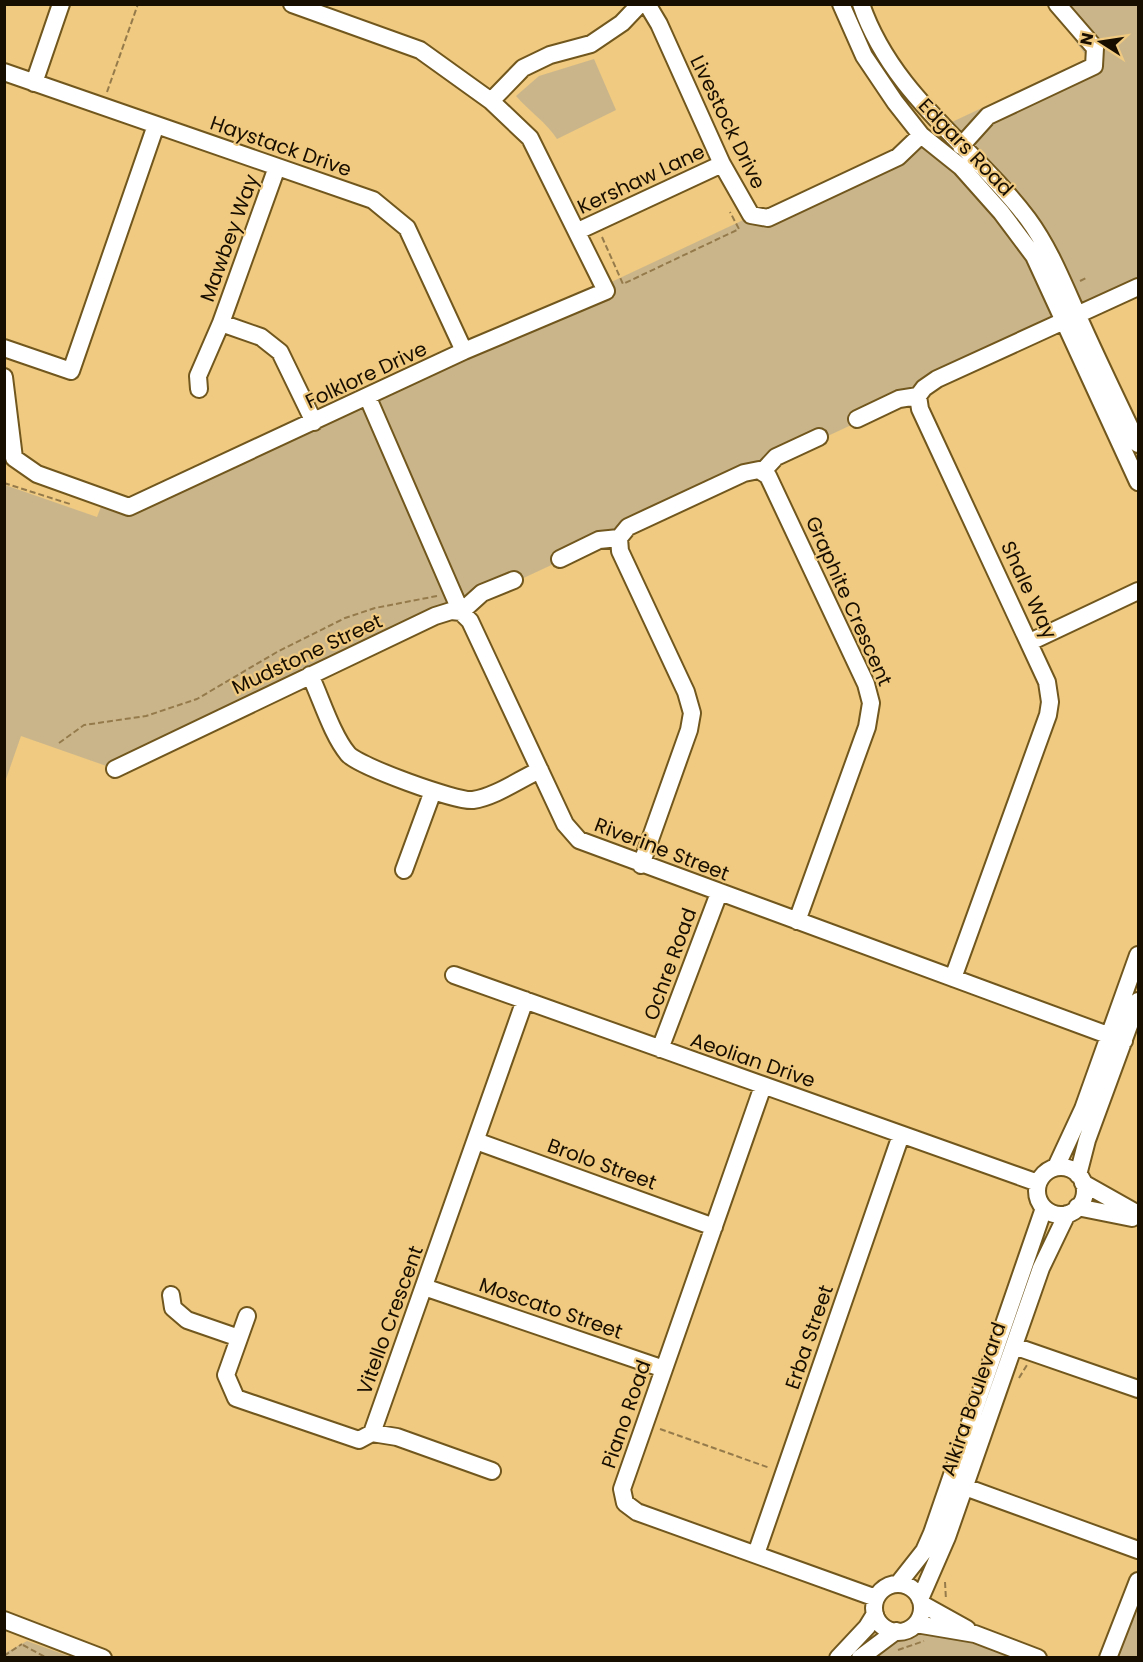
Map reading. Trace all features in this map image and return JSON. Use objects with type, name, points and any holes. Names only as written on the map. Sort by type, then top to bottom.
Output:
[{"type":"street","points":[[34,82],[61,4]]},
{"type":"street","name":"Folklore Drive","points":[[4,377],[14,458],[37,474],[129,507],[368,399],[464,351],[606,291],[530,138],[491,100],[420,50],[292,4]]},
{"type":"street","points":[[491,100],[523,68],[550,55],[591,44],[622,23],[640,4]]},
{"type":"street","name":"Livestock Drive","points":[[647,4],[659,24],[722,164],[751,215],[768,218],[898,157],[921,135]]},
{"type":"street","name":"Edgars Road","points":[[841,4],[864,56],[895,102],[921,135],[961,167],[1001,212],[1034,256],[1071,318],[1138,444]]},
{"type":"street","name":"Edgars Road","points":[[861,4],[885,55],[909,90],[1029,220],[1059,270],[1071,318],[1138,482]]},
{"type":"street","points":[[961,146],[988,116],[1094,66],[1095,48],[1057,4]]},
{"type":"street","name":"Haystack Drive","points":[[4,72],[373,200],[407,228],[464,351]]},
{"type":"street","points":[[4,348],[71,371],[156,125]]},
{"type":"street","name":"Kershaw Lane","points":[[578,231],[722,164]]},
{"type":"street","name":"Mawbey Way","points":[[277,167],[221,322],[261,337],[280,352],[314,422]]},
{"type":"street","points":[[857,419],[899,399],[918,396],[924,388],[937,379],[1138,287]]},
{"type":"street","points":[[199,389],[198,376],[221,322]]},
{"type":"street","name":"Shale Way","points":[[918,396],[920,409],[1030,642],[1050,692],[1047,715],[953,978]]},
{"type":"street","name":"Riverine Street","points":[[368,399],[461,612],[470,621],[565,824],[579,840],[641,865],[1117,1039]]},
{"type":"street","points":[[641,865],[689,730],[692,713],[686,692],[620,551],[619,538],[628,527],[744,473],[755,470],[763,471],[776,457],[819,437]]},
{"type":"street","name":"Graphite Crescent","points":[[763,471],[771,482],[866,684],[872,703],[867,727],[797,921]]},
{"type":"street","points":[[560,559],[599,540],[619,538]]},
{"type":"street","name":"Mudstone Street","points":[[115,769],[444,613],[461,612],[482,593],[514,580]]},
{"type":"street","points":[[1030,642],[1138,591]]},
{"type":"street","points":[[310,675],[349,756],[362,764],[433,791],[473,800],[540,770]]},
{"type":"street","points":[[404,870],[433,791]]},
{"type":"street","name":"Ochre Road","points":[[660,1049],[719,893]]},
{"type":"street","points":[[1072,1210],[1084,1196],[1081,1179],[1087,1140],[1117,1039],[1138,955]]},
{"type":"street","name":"Aeolian Drive","points":[[454,975],[1038,1182]]},
{"type":"street","name":"Vitello Crescent","points":[[372,1433],[525,1000]]},
{"type":"street","points":[[1056,1167],[1117,1039],[1138,1001]]},
{"type":"street","name":"Piano Road","points":[[763,1086],[622,1489],[625,1503],[637,1512],[756,1554],[876,1606]]},
{"type":"street","name":"Erba Street","points":[[756,1554],[902,1135]]},
{"type":"street","name":"Brolo Street","points":[[476,1141],[714,1227]]},
{"type":"street","points":[[1138,1214],[1064,1167],[1056,1167],[1043,1174],[1038,1182],[1037,1195],[1044,1208],[1059,1214],[1072,1210],[1109,1211],[1138,1220]]},
{"type":"street","name":"Alkira Boulevard","points":[[898,1584],[924,1551],[932,1533],[1044,1208]]},
{"type":"street","name":"Alkira Boulevard","points":[[921,1601],[965,1487],[1041,1268],[1072,1210]]},
{"type":"street","name":"Moscato Street","points":[[424,1287],[664,1369]]},
{"type":"street","points":[[171,1295],[173,1308],[187,1320],[239,1338]]},
{"type":"street","points":[[247,1316],[226,1375],[236,1398],[359,1440],[372,1433],[397,1437],[492,1471]]},
{"type":"street","points":[[1014,1346],[1138,1389]]},
{"type":"street","points":[[965,1487],[1138,1550]]},
{"type":"street","points":[[1108,1658],[1138,1581]]},
{"type":"street","points":[[838,1658],[867,1627],[885,1588],[898,1584],[911,1588],[921,1601],[975,1634],[1038,1658]]},
{"type":"street","points":[[860,1658],[896,1631],[910,1629],[916,1624],[922,1611],[921,1601]]},
{"type":"street","points":[[876,1606],[883,1626],[896,1631]]},
{"type":"street","points":[[4,1620],[103,1658]]},
{"type":"street","points":[[916,1624],[975,1634]]},
{"type":"path","points":[[102,106],[138,4]]},
{"type":"path","points":[[596,224],[623,284],[739,230],[729,210]]},
{"type":"path","points":[[4,483],[71,504]]},
{"type":"path","points":[[59,743],[84,725],[146,716],[197,699],[277,652],[345,618],[375,608],[432,598],[451,588]]},
{"type":"path","points":[[645,1424],[784,1473]]},
{"type":"path","points":[[13,1641],[47,1658]]},
{"type":"path","points":[[4,1656],[22,1644]]},
{"type":"shaded area","points":[[1048,5],[1138,5],[1138,291],[115,769],[21,736],[5,782],[5,485],[97,517],[104,499],[137,505],[1088,58]]},
{"type":"shaded area","points":[[594,59],[616,110],[557,139],[516,96],[539,76]]},
{"type":"shaded area","points":[[1138,1590],[1138,1657],[1113,1658]]},
{"type":"shaded area","points":[[911,1631],[948,1631],[1029,1658],[864,1658],[896,1634]]},
{"type":"shaded area","points":[[27,1641],[71,1657],[5,1657],[5,1653]]}]
